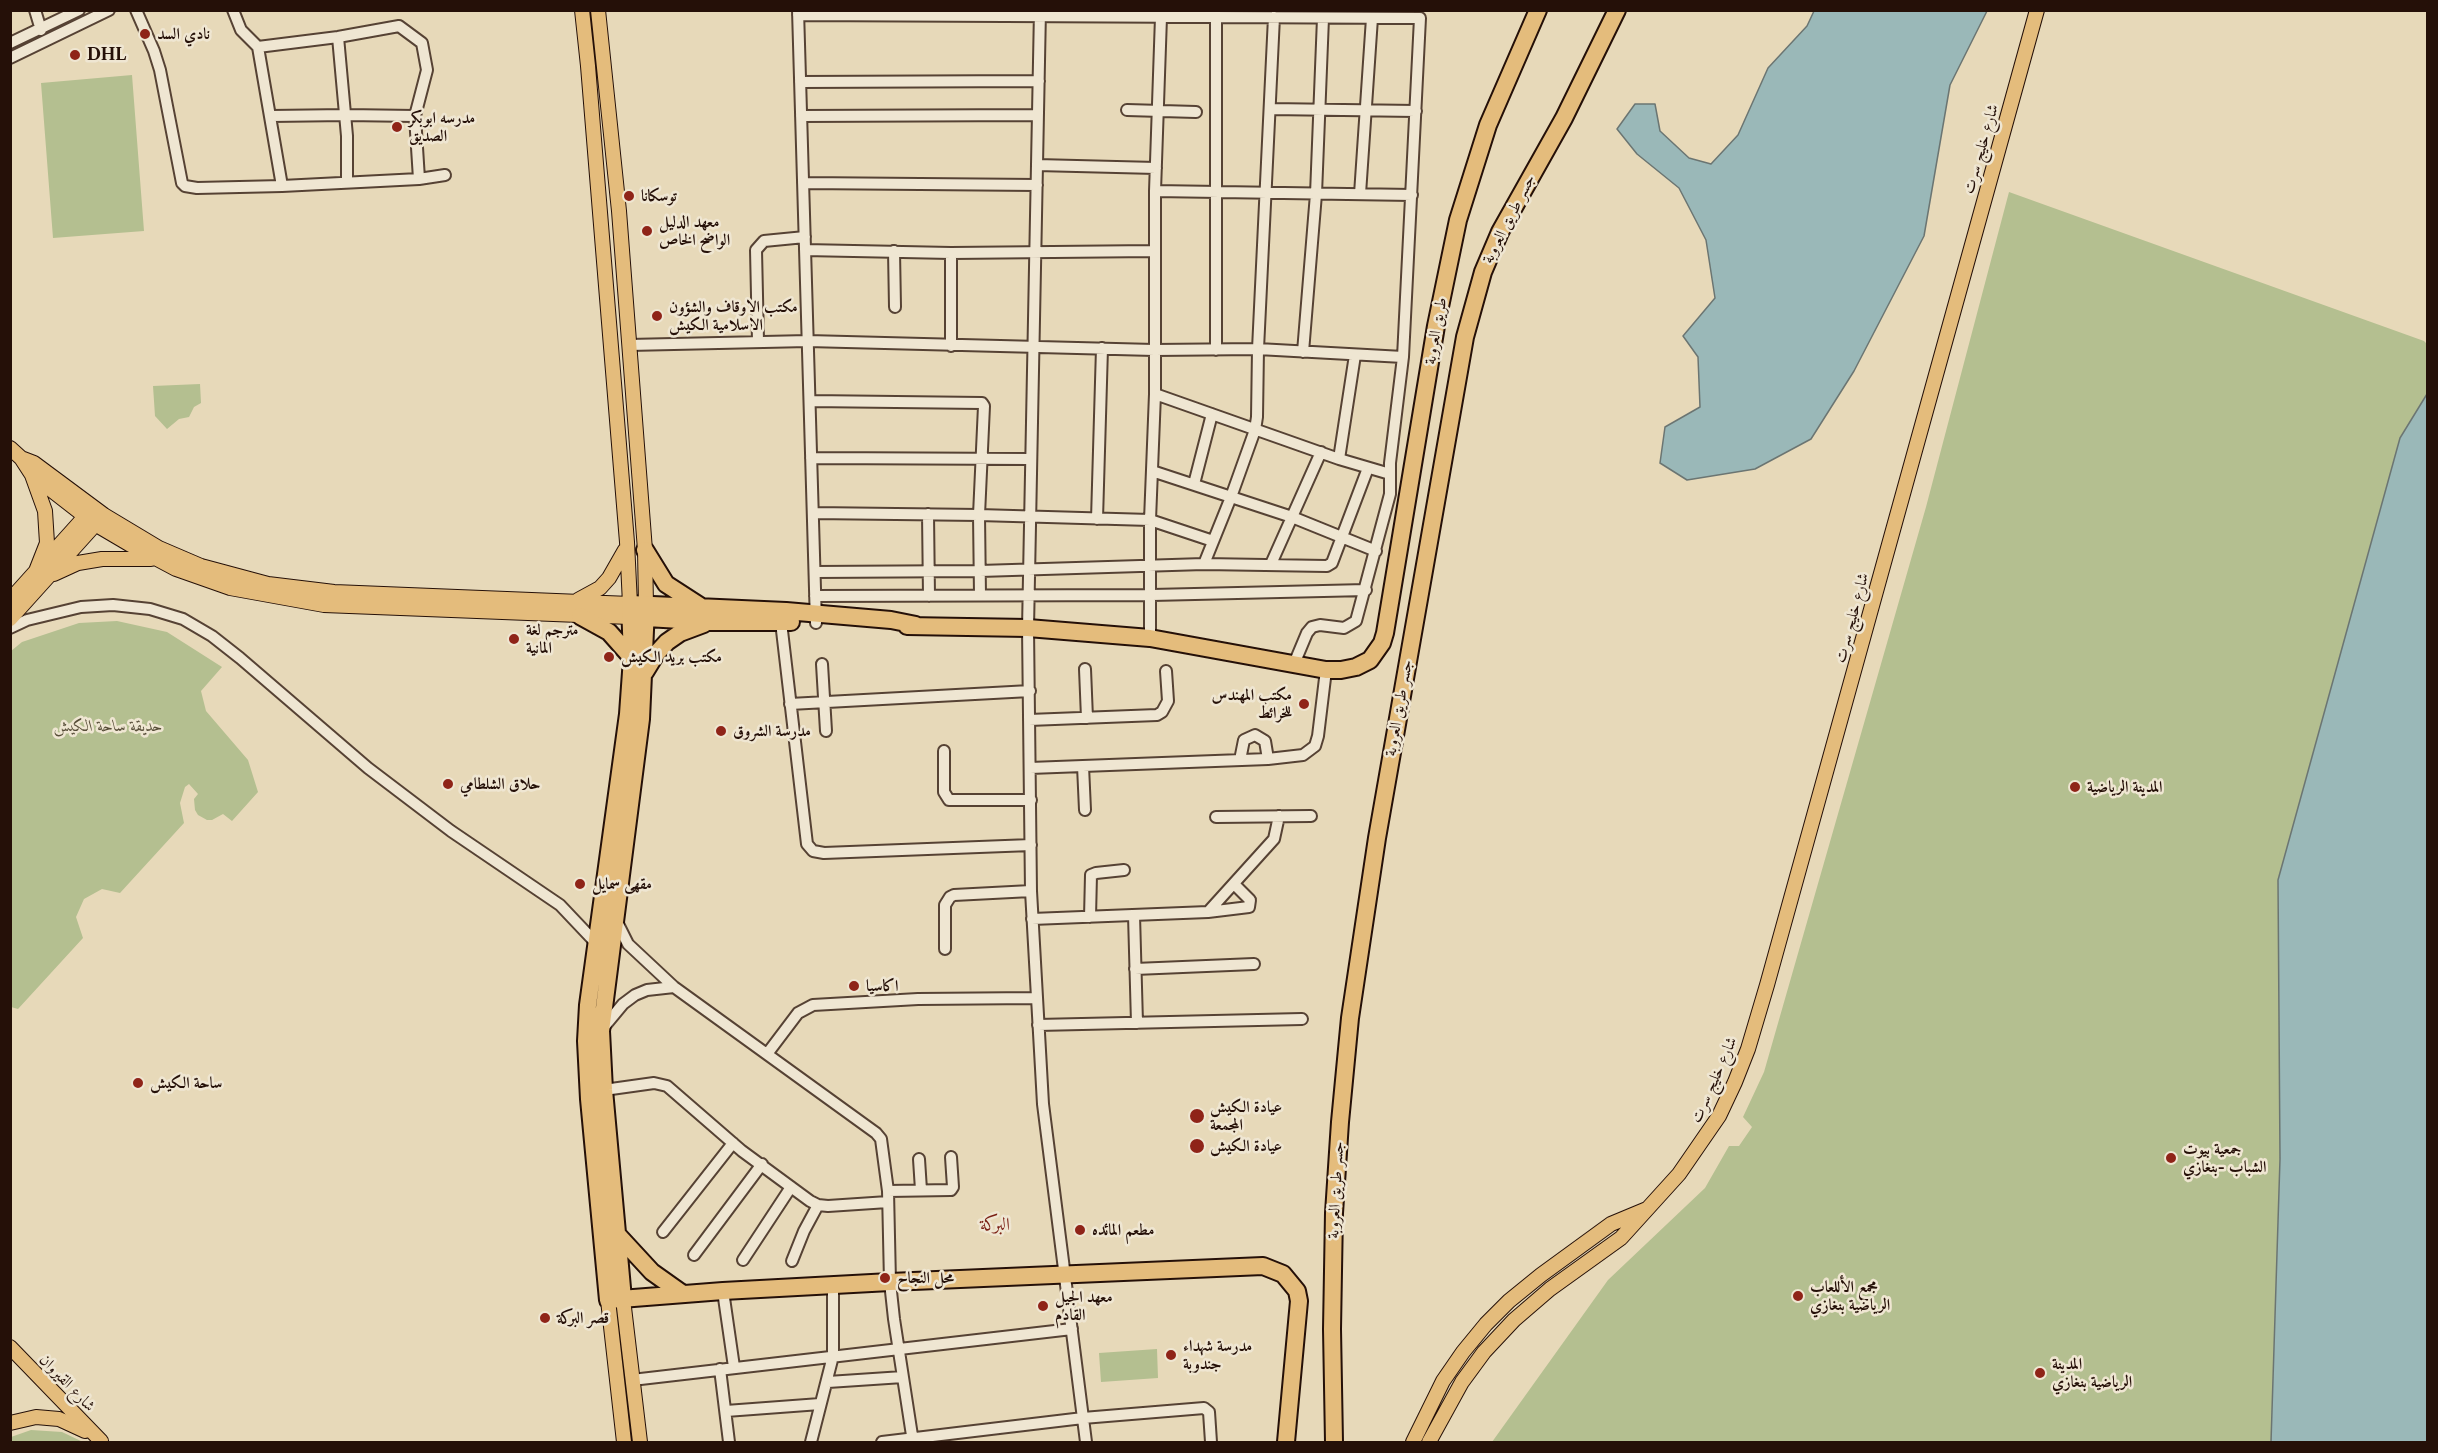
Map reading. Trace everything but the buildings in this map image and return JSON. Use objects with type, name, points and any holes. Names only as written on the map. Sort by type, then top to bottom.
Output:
[{"type":"highway","name":"طريق العروبة","points":[[1326,670],[1349,669],[1370,660],[1382,644],[1436,326],[1458,220],[1488,125],[1538,10]]},
{"type":"highway","name":"جسر طريق العروبة","points":[[1334,1443],[1332,1329],[1334,1213],[1350,1018],[1377,838],[1465,337],[1479,282],[1500,232],[1564,118],[1617,10]]},
{"type":"highway","points":[[645,549],[666,584],[704,608]]},
{"type":"highway","points":[[578,608],[609,632],[632,658]]},
{"type":"highway","points":[[638,610],[704,608],[816,618],[891,620],[916,625],[1028,627],[1150,638],[1326,670]]},
{"type":"highway","points":[[638,610],[714,622],[781,622],[816,618]]},
{"type":"highway","points":[[615,1300],[587,1068],[588,1005],[624,742],[638,610]]},
{"type":"highway","points":[[615,1300],[616,1233],[601,1031],[641,719],[645,673],[638,610]]},
{"type":"highway","points":[[645,673],[656,654],[667,642],[694,626],[714,622]]},
{"type":"highway","points":[[616,1233],[652,1272],[682,1294]]},
{"type":"highway","points":[[615,1300],[723,1291],[890,1282],[1263,1266],[1283,1274],[1297,1291],[1299,1301],[1286,1443]]},
{"type":"main road","points":[[582,10],[627,542],[638,610]]},
{"type":"main road","points":[[598,10],[619,210],[645,549],[638,610]]},
{"type":"main road","name":"شارع خليج سرت","points":[[1429,1443],[1462,1382],[1484,1352],[1514,1320],[1550,1289],[1621,1238],[1679,1174],[1705,1140],[1719,1116],[1748,1049],[2037,10]]},
{"type":"main road","points":[[10,448],[21,458],[32,475],[45,511],[48,527],[42,574]]},
{"type":"main road","points":[[21,458],[42,468],[94,516],[201,566],[268,584],[334,592],[578,608]]},
{"type":"main road","points":[[32,475],[156,560]]},
{"type":"main road","points":[[10,619],[42,574],[94,516]]},
{"type":"main road","points":[[578,608],[609,578],[620,561],[627,542]]},
{"type":"main road","points":[[10,600],[42,574],[78,563],[102,559],[138,558],[156,560],[230,588],[324,605],[638,610]]},
{"type":"main road","name":"شارع خليج سرت","points":[[1413,1443],[1443,1381],[1462,1352],[1494,1316],[1541,1275],[1611,1224],[1647,1209]]},
{"type":"main road","points":[[615,1300],[632,1380],[640,1443]]},
{"type":"main road","points":[[615,1300],[624,1443]]},
{"type":"main road","name":"شارع القيروان","points":[[11,1348],[101,1442]]},
{"type":"main road","points":[[10,1423],[36,1417],[60,1419],[79,1427],[101,1442]]},
{"type":"street","points":[[35,10],[41,30]]},
{"type":"street","points":[[10,43],[79,10]]},
{"type":"street","points":[[10,58],[109,10]]},
{"type":"street","points":[[136,10],[160,70],[182,183],[190,188],[282,186],[419,179],[445,175]]},
{"type":"street","points":[[233,10],[240,30],[258,47],[272,116],[282,186]]},
{"type":"street","points":[[816,618],[798,13],[1040,13],[1161,17],[1420,18],[1403,357],[1390,474],[1390,494],[1359,616],[1353,625],[1344,628],[1320,625],[1312,627],[1307,633],[1294,664]]},
{"type":"street","points":[[1040,13],[1028,595],[1031,891],[1043,1104],[1086,1443]]},
{"type":"street","points":[[1150,638],[1152,595],[1150,520],[1155,394],[1155,191],[1161,17]]},
{"type":"street","points":[[1216,17],[1218,192],[1216,350]]},
{"type":"street","points":[[1204,564],[1232,497],[1255,430],[1274,18]]},
{"type":"street","points":[[1303,352],[1316,194],[1323,18]]},
{"type":"street","points":[[1360,194],[1372,18]]},
{"type":"street","points":[[258,47],[338,37],[399,26],[422,42],[427,70],[415,116],[419,179]]},
{"type":"street","points":[[338,37],[345,115],[347,182]]},
{"type":"street","points":[[800,82],[1039,81]]},
{"type":"street","points":[[1270,109],[1416,111]]},
{"type":"street","points":[[1127,110],[1196,112]]},
{"type":"street","points":[[801,116],[1038,115]]},
{"type":"street","points":[[272,116],[415,116]]},
{"type":"street","points":[[1037,165],[1156,168]]},
{"type":"street","points":[[803,183],[1037,185]]},
{"type":"street","points":[[1155,191],[1412,195]]},
{"type":"street","points":[[758,341],[756,250],[764,241],[805,237]]},
{"type":"street","points":[[805,250],[951,253],[1154,251]]},
{"type":"street","points":[[894,251],[895,307]]},
{"type":"street","points":[[951,253],[951,346]]},
{"type":"street","points":[[629,345],[808,341],[1154,350],[1258,349],[1403,357]]},
{"type":"street","points":[[1097,519],[1102,348]]},
{"type":"street","points":[[1339,459],[1356,355]]},
{"type":"street","points":[[1155,394],[1339,459],[1390,474]]},
{"type":"street","points":[[810,401],[982,403],[980,595]]},
{"type":"street","points":[[1194,484],[1212,414]]},
{"type":"street","points":[[1271,564],[1321,452]]},
{"type":"street","points":[[811,458],[1031,459]]},
{"type":"street","points":[[815,572],[980,571],[1204,564],[1329,565],[1342,538],[1368,468]]},
{"type":"street","points":[[1152,471],[1292,518],[1376,551]]},
{"type":"street","points":[[813,513],[1150,520],[1213,541]]},
{"type":"street","points":[[928,514],[929,596]]},
{"type":"street","points":[[815,596],[1152,595],[1366,590]]},
{"type":"street","points":[[10,628],[27,621],[81,607],[113,605],[150,609],[183,619],[212,636],[240,658],[386,782],[451,831],[560,905],[596,943]]},
{"type":"street","points":[[781,622],[807,844],[813,850],[824,853],[1031,845]]},
{"type":"street","points":[[822,664],[826,731]]},
{"type":"street","points":[[1085,669],[1087,718]]},
{"type":"street","points":[[1030,768],[1299,756],[1308,753],[1315,746],[1326,670]]},
{"type":"street","points":[[1029,720],[1157,715],[1162,712],[1168,701],[1166,671]]},
{"type":"street","points":[[790,704],[1030,692]]},
{"type":"street","points":[[1240,760],[1244,740],[1255,735],[1265,741],[1268,759]]},
{"type":"street","points":[[944,751],[944,792],[949,800],[1031,800]]},
{"type":"street","points":[[1083,766],[1085,810]]},
{"type":"street","points":[[1216,816],[1311,816]]},
{"type":"street","points":[[1208,912],[1274,839],[1279,816]]},
{"type":"street","points":[[1090,917],[1091,875],[1124,870]]},
{"type":"street","points":[[1032,919],[1208,912],[1249,907],[1251,900],[1234,884]]},
{"type":"street","points":[[945,949],[945,905],[950,897],[1031,891]]},
{"type":"street","points":[[1134,915],[1137,1023]]},
{"type":"street","points":[[616,920],[628,944],[674,987],[876,1132],[883,1144],[888,1191],[890,1282],[898,1350],[913,1441]]},
{"type":"street","points":[[1135,969],[1254,964]]},
{"type":"street","points":[[601,1031],[623,1004],[635,995],[647,990],[674,987]]},
{"type":"street","points":[[767,1054],[798,1013],[813,1005],[918,999],[1036,998]]},
{"type":"street","points":[[1038,1025],[1302,1019]]},
{"type":"street","points":[[604,1090],[654,1083],[667,1086],[733,1143],[818,1205],[888,1202]]},
{"type":"street","points":[[663,1232],[733,1143]]},
{"type":"street","points":[[888,1191],[951,1190],[953,1187],[951,1157]]},
{"type":"street","points":[[919,1159],[921,1190]]},
{"type":"street","points":[[694,1255],[762,1164]]},
{"type":"street","points":[[743,1260],[791,1187]]},
{"type":"street","points":[[792,1261],[818,1205]]},
{"type":"street","points":[[811,1443],[833,1356],[833,1286]]},
{"type":"street","points":[[723,1291],[734,1368]]},
{"type":"street","points":[[632,1380],[1072,1329]]},
{"type":"street","points":[[720,1369],[729,1443]]},
{"type":"street","points":[[828,1382],[903,1377]]},
{"type":"street","points":[[726,1411],[820,1404]]},
{"type":"street","points":[[882,1443],[913,1441],[1083,1418],[1204,1408],[1209,1412],[1211,1443]]},
{"type":"green space","points":[[132,75],[144,231],[53,238],[41,83]]},
{"type":"green space","name":"المدينة الرياضية","points":[[2009,192],[2427,344],[2427,394],[2400,438],[2278,880],[2280,1159],[2271,1442],[1492,1442],[1608,1280],[1705,1188],[1729,1146],[1739,1146],[1752,1127],[1743,1117],[1764,1072],[1926,507]]},
{"type":"green space","points":[[200,384],[201,403],[194,407],[189,417],[179,419],[167,429],[155,416],[153,386]]},
{"type":"green space","name":"حديقة ساحة الكيش","points":[[117,621],[167,632],[222,667],[201,691],[206,711],[248,760],[258,792],[232,821],[223,814],[207,820],[198,815],[195,810],[194,799],[198,794],[189,784],[185,787],[180,803],[184,823],[120,893],[102,889],[84,899],[76,917],[83,938],[18,1009],[11,1007],[11,651],[22,642],[79,623]]},
{"type":"green space","points":[[1157,1349],[1158,1378],[1101,1382],[1099,1353]]},
{"type":"green space","points":[[31,1430],[62,1432],[83,1442],[11,1442],[11,1437]]},
{"type":"water","points":[[1814,11],[1987,11],[1950,85],[1924,236],[1854,371],[1811,439],[1755,469],[1687,480],[1660,463],[1665,427],[1700,407],[1698,357],[1683,336],[1715,298],[1706,240],[1679,188],[1637,154],[1617,129],[1635,104],[1655,104],[1660,131],[1689,158],[1711,164],[1738,135],[1768,68],[1807,26]]},
{"type":"water","points":[[2427,394],[2427,1442],[2271,1442],[2280,1159],[2278,880],[2400,438]]},
{"type":"place","name":"نادي السد","points":[[145,34]]},
{"type":"place","name":"DHL","points":[[75,55]]},
{"type":"place","name":"مدرسه ابوبكر الصديق","points":[[397,127]]},
{"type":"place","name":"توسكانا","points":[[629,196]]},
{"type":"place","name":"معهد الدليل الواضح الخاص","points":[[647,231]]},
{"type":"place","name":"مكتب الاوقاف والشؤون الاسلامية الكيش","points":[[657,316]]},
{"type":"place","name":"مترجم لغة المانية","points":[[514,639]]},
{"type":"place","name":"مكتب بريد الكيش","points":[[609,657]]},
{"type":"place","name":"مكتب المهندس للخرائط","points":[[1304,704]]},
{"type":"place","name":"مدرسة الشروق","points":[[721,731]]},
{"type":"place","name":"حلاق الشلطامي","points":[[448,784]]},
{"type":"place","name":"المدينة الرياضية","points":[[2075,787]]},
{"type":"place","name":"مقهى سمايل","points":[[580,884]]},
{"type":"place","name":"اكاسيا","points":[[854,986]]},
{"type":"place","name":"ساحة الكيش","points":[[138,1083]]},
{"type":"place","name":"عيادة الكيش المجمعة","points":[[1197,1116]]},
{"type":"place","name":"عيادة الكيش","points":[[1197,1146]]},
{"type":"place","name":"جمعية بيوت الشباب -بنغازي","points":[[2171,1158]]},
{"type":"place","name":"مطعم المائده","points":[[1080,1230]]},
{"type":"place","name":"محل النجاح","points":[[885,1278]]},
{"type":"place","name":"مجمع الأللعاب الرياضية بنغازي","points":[[1798,1296]]},
{"type":"place","name":"معهد الجيل القادم","points":[[1043,1306]]},
{"type":"place","name":"قصر البركة","points":[[545,1318]]},
{"type":"place","name":"مدرسة شهداء جندوبة","points":[[1171,1355]]},
{"type":"place","name":"المدينة الرياضية بنغازي","points":[[2040,1373]]},
{"type":"district","name":"البركة","points":[[995,1225]]}]
